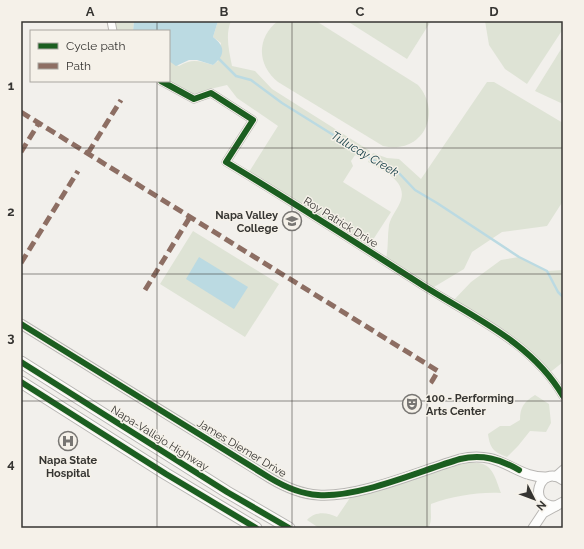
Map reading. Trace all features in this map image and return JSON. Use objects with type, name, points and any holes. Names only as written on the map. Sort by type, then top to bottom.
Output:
[{"type":"main road","name":"Napa-Vallejo Highway","points":[[21,362],[227,492],[289,528]]},
{"type":"main road","points":[[21,382],[173,478],[256,528]]},
{"type":"street","name":"Roy Patrick Drive","points":[[163,82],[194,99],[211,93],[253,120],[226,162],[442,298],[497,330],[527,352],[541,366],[563,396]]},
{"type":"street","name":"James Diemer Drive","points":[[21,324],[270,478],[299,492],[318,495],[346,494],[460,459],[482,456],[499,460],[533,476],[551,477],[563,480]]},
{"type":"street","points":[[527,528],[538,509],[540,485],[563,469]]},
{"type":"street","name":"James Diemer Drive","points":[[519,470],[531,480],[539,496]]},
{"type":"street","points":[[539,496],[548,505],[559,504]]},
{"type":"street","points":[[533,528],[543,513],[559,504]]},
{"type":"shaded area","points":[[111,21],[134,21],[133,30],[113,30]]},
{"type":"shaded area","points":[[218,21],[231,21],[228,37],[232,66],[255,71],[272,89],[370,151],[363,159],[355,155],[351,161],[353,166],[343,182],[391,212],[369,246],[249,172],[278,126],[237,98],[227,85],[206,90],[195,95],[183,93],[163,82],[170,82],[170,62],[179,66],[192,61],[200,61],[213,65],[218,61],[221,43],[213,37]]},
{"type":"shaded area","points":[[278,21],[316,21],[418,85],[425,96],[429,108],[428,119],[424,130],[418,138],[408,144],[397,147],[383,146],[278,82],[266,68],[262,52],[266,35]]},
{"type":"shaded area","points":[[347,21],[431,21],[407,59]]},
{"type":"shaded area","points":[[485,21],[563,21],[563,29],[527,84],[505,69],[489,45]]},
{"type":"shaded area","points":[[563,46],[563,104],[535,91]]},
{"type":"shaded area","points":[[487,82],[494,82],[563,123],[563,201],[547,226],[502,232],[472,252],[464,269],[429,290],[385,262],[389,225],[400,203],[402,193],[397,181],[392,176],[368,162],[373,153],[387,158],[399,159],[421,179]]},
{"type":"shaded area","points":[[193,231],[279,284],[245,337],[160,284]]},
{"type":"shaded area","points":[[519,257],[547,271],[563,270],[563,362],[548,374],[527,352],[451,303],[471,282],[501,260]]},
{"type":"shaded area","points":[[535,395],[549,404],[551,423],[546,432],[530,431],[507,457],[493,449],[491,447],[488,434],[500,426],[510,426],[520,420],[523,405]]},
{"type":"shaded area","points":[[466,458],[473,463],[483,464],[490,469],[495,476],[501,493],[465,495],[431,504],[431,520],[428,528],[319,528],[307,520],[314,515],[321,513],[337,517],[354,492]]},
{"type":"water","points":[[134,21],[218,21],[213,37],[222,47],[222,54],[213,65],[197,60],[189,60],[176,66],[170,62],[170,30],[133,30]]},
{"type":"water","points":[[199,257],[248,287],[234,309],[186,279]]},
{"type":"waterway","name":"Tulucay Creek","points":[[218,58],[236,76],[251,80],[282,103],[383,166],[397,171],[415,190],[519,257],[547,271],[558,292],[563,297]]},
{"type":"marked path","points":[[88,153],[121,100]]},
{"type":"marked path","points":[[21,112],[438,371],[432,381],[438,385]]},
{"type":"marked path","points":[[21,152],[39,123]]},
{"type":"marked path","points":[[21,263],[78,171]]},
{"type":"marked path","points":[[145,290],[190,217]]},
{"type":"cycle path","points":[[163,82],[194,99],[211,93],[253,120],[226,162],[498,331],[534,360],[550,377],[563,396]]},
{"type":"cycle path","points":[[21,324],[270,478],[299,492],[318,495],[334,495],[352,492],[389,483],[460,459],[476,457],[498,460],[519,470]]},
{"type":"cycle path","points":[[21,362],[227,492],[289,528]]},
{"type":"cycle path","points":[[21,382],[166,474],[256,528]]},
{"type":"place","name":"Napa Valley College","points":[[292,221]]},
{"type":"place","name":"100 - Performing Arts Center","points":[[412,404]]},
{"type":"place","name":"Napa State Hospital","points":[[68,441]]}]
